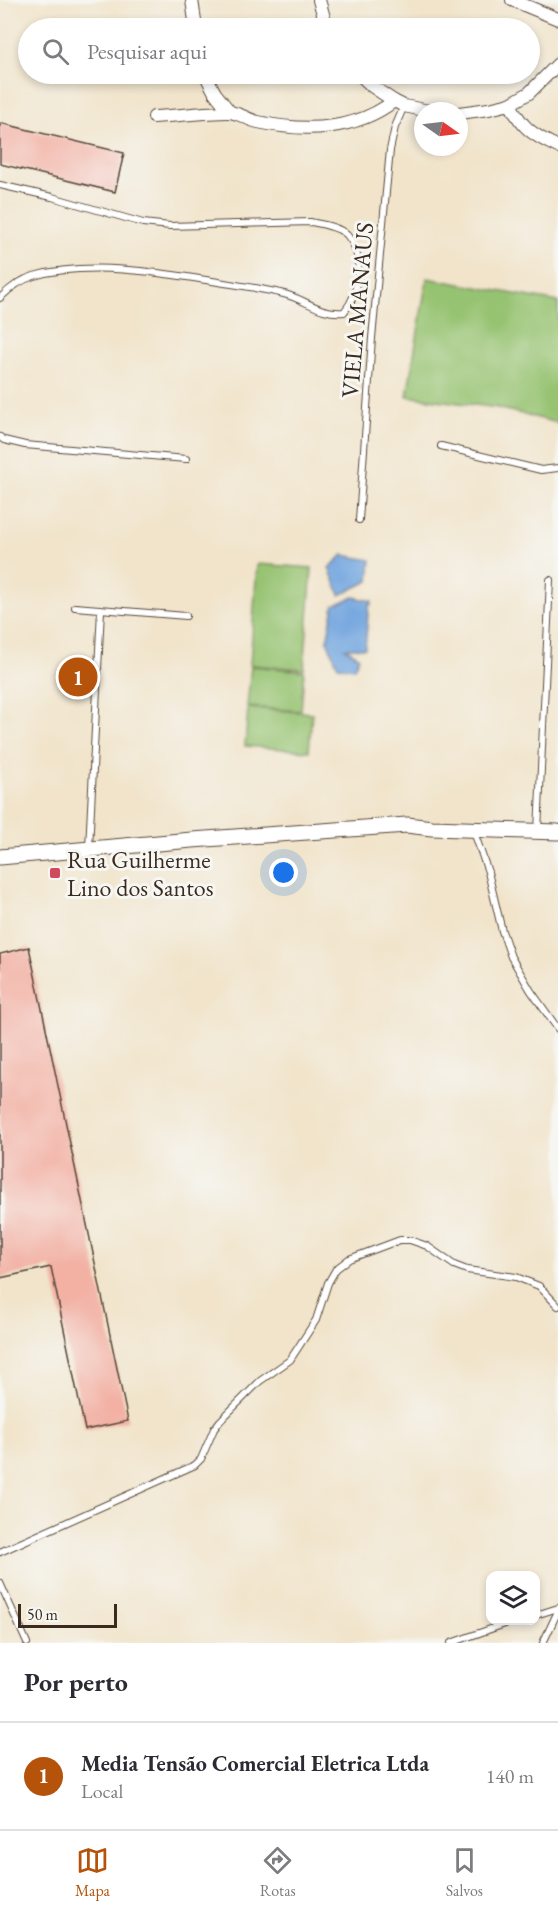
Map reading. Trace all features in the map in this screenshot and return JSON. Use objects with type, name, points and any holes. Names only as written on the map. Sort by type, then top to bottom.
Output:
[{"type":"street","points":[[192,0],[195,18]]},
{"type":"street","points":[[319,0],[324,18]]},
{"type":"street","points":[[512,0],[558,19]]},
{"type":"street","points":[[540,82],[558,64]]},
{"type":"street","points":[[210,84],[230,112]]},
{"type":"street","points":[[370,84],[399,103],[414,107]]},
{"type":"street","points":[[468,112],[510,104],[529,93],[538,84]]},
{"type":"street","points":[[154,117],[230,112],[251,121],[273,126],[321,128],[362,120],[399,103]]},
{"type":"street","points":[[510,104],[531,133],[558,147]]},
{"type":"street","points":[[0,857],[407,825],[432,828],[558,832]]},
{"type":"lane","name":"VIELA MANAUS","points":[[359,520],[372,338],[390,150],[399,103]]},
{"type":"lane","points":[[0,184],[134,220],[170,226],[311,222],[330,226],[346,234],[356,252],[358,277],[354,296],[348,307],[344,312],[334,313],[326,312],[300,298],[284,294],[189,277],[124,270],[66,270],[34,276],[13,285],[0,298]]},
{"type":"lane","points":[[0,437],[25,445],[186,459]]},
{"type":"lane","points":[[441,446],[541,470],[558,468]]},
{"type":"lane","points":[[538,831],[550,580]]},
{"type":"lane","points":[[75,607],[186,616]]},
{"type":"lane","points":[[89,849],[101,610]]},
{"type":"lane","points":[[473,828],[488,872],[502,931],[511,957],[531,991],[558,1029]]},
{"type":"lane","points":[[0,1552],[195,1465],[201,1459],[220,1421],[260,1381],[290,1360],[316,1320],[336,1269],[349,1259],[400,1240],[410,1240],[427,1246],[454,1265],[467,1270],[516,1277],[539,1286],[558,1306]]},
{"type":"lane","points":[[0,1583],[27,1643]]},
{"type":"lane","points":[[540,1614],[558,1610]]},
{"type":"lane","points":[[543,1643],[558,1610]]},
{"type":"lane","points":[[451,1643],[502,1625]]},
{"type":"green space","points":[[427,278],[558,302],[558,423],[498,408],[407,396]]},
{"type":"green space","points":[[257,564],[312,568],[304,669],[250,665]]},
{"type":"green space","points":[[251,666],[304,671],[301,711],[247,707]]},
{"type":"green space","points":[[248,708],[312,713],[309,751],[245,746]]},
{"type":"water","points":[[343,555],[371,560],[369,581],[340,595],[329,568]]},
{"type":"water","points":[[354,597],[372,601],[371,605],[369,604],[365,648],[345,648],[359,657],[354,668],[338,666],[327,641],[334,605]]},
{"type":"building","points":[[0,123],[124,153],[115,192],[0,164]]},
{"type":"building","points":[[70,664],[90,666],[87,691],[67,689]]},
{"type":"building","points":[[29,947],[128,1421],[85,1430],[51,1267],[0,1278],[0,954]]},
{"type":"place","name":"Media Tensão Comercial Eletrica Ltda","points":[[78,677]]},
{"type":"place","name":"Rua Guilherme Lino dos Santos","points":[[55,873]]}]
